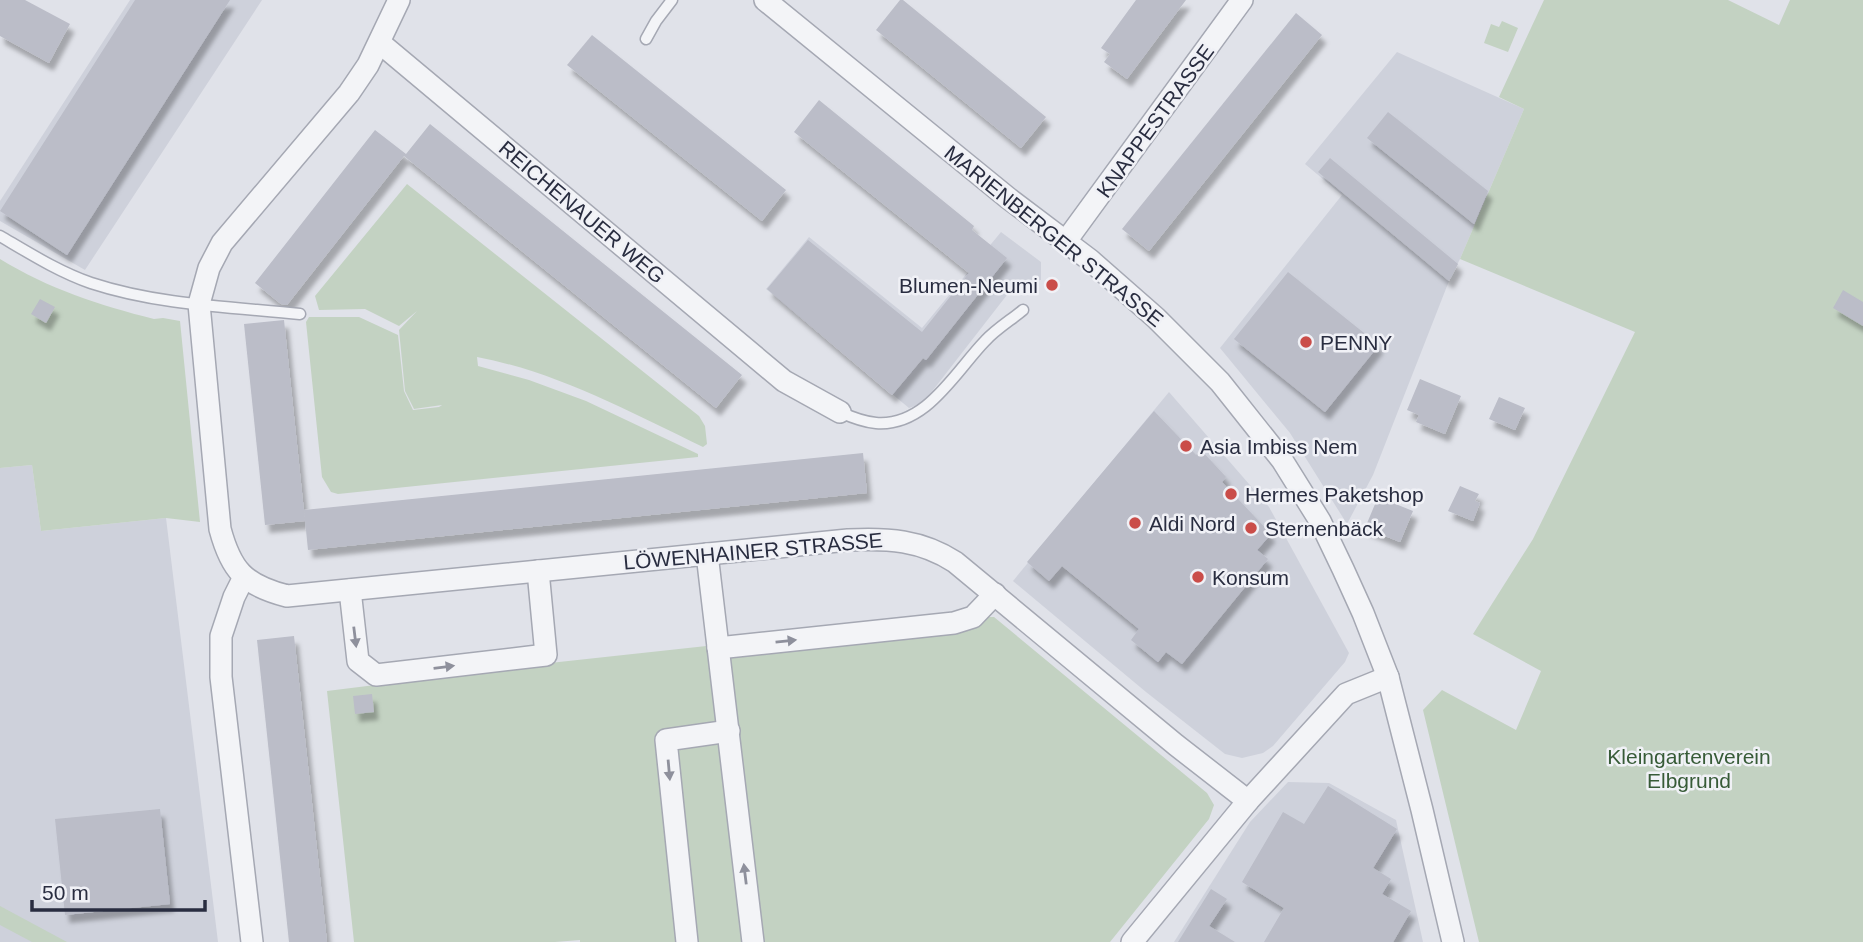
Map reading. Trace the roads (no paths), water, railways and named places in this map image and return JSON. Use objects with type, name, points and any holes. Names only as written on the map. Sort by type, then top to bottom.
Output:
[{"type":"street","name":"LÖWENHAINER STRASSE","points":[[399,0],[380,44],[349,93],[222,243],[209,268],[199,304],[220,528],[227,555],[244,577],[262,590],[287,596],[848,540],[900,540],[939,551],[1248,801]]},
{"type":"street","name":"KNAPPESTRASSE","points":[[1066,241],[1242,0]]},
{"type":"street","name":"MARIENBERGER STRASSE","points":[[773,2],[1007,198],[1066,241],[1137,301],[1193,353],[1244,411],[1282,460],[1320,521],[1338,557],[1388,677],[1423,810],[1452,942]]},
{"type":"street","name":"REICHENAUER WEG","points":[[380,44],[786,388],[840,412]]},
{"type":"street","points":[[707,554],[753,942]]},
{"type":"street","points":[[350,590],[358,661],[376,675],[546,655],[538,571]]},
{"type":"street","points":[[244,577],[221,636],[221,677],[252,942]]},
{"type":"street","points":[[718,648],[954,623],[973,617],[995,594]]},
{"type":"street","points":[[1132,942],[1248,801],[1346,694],[1388,677]]},
{"type":"street","points":[[687,942],[666,740],[729,731]]},
{"type":"lane","points":[[646,39],[673,0]]},
{"type":"lane","points":[[0,236],[49,264],[91,282],[138,295],[300,314]]},
{"type":"lane","name":"REICHENAUER WEG","points":[[840,412],[878,424],[911,416],[933,399],[987,339],[1023,310]]},
{"type":"place","name":"Blumen-Neumi","points":[[1052,285]]},
{"type":"place","name":"PENNY","points":[[1306,342]]},
{"type":"place","name":"Asia Imbiss Nem","points":[[1186,446]]},
{"type":"place","name":"Hermes Paketshop","points":[[1231,494]]},
{"type":"place","name":"Aldi Nord","points":[[1135,523]]},
{"type":"place","name":"Sternenbäck","points":[[1251,528]]},
{"type":"place","name":"Konsum","points":[[1198,577]]},
{"type":"park label","name":"Kleingartenverein Elbgrund","points":[[1689,768]]}]
